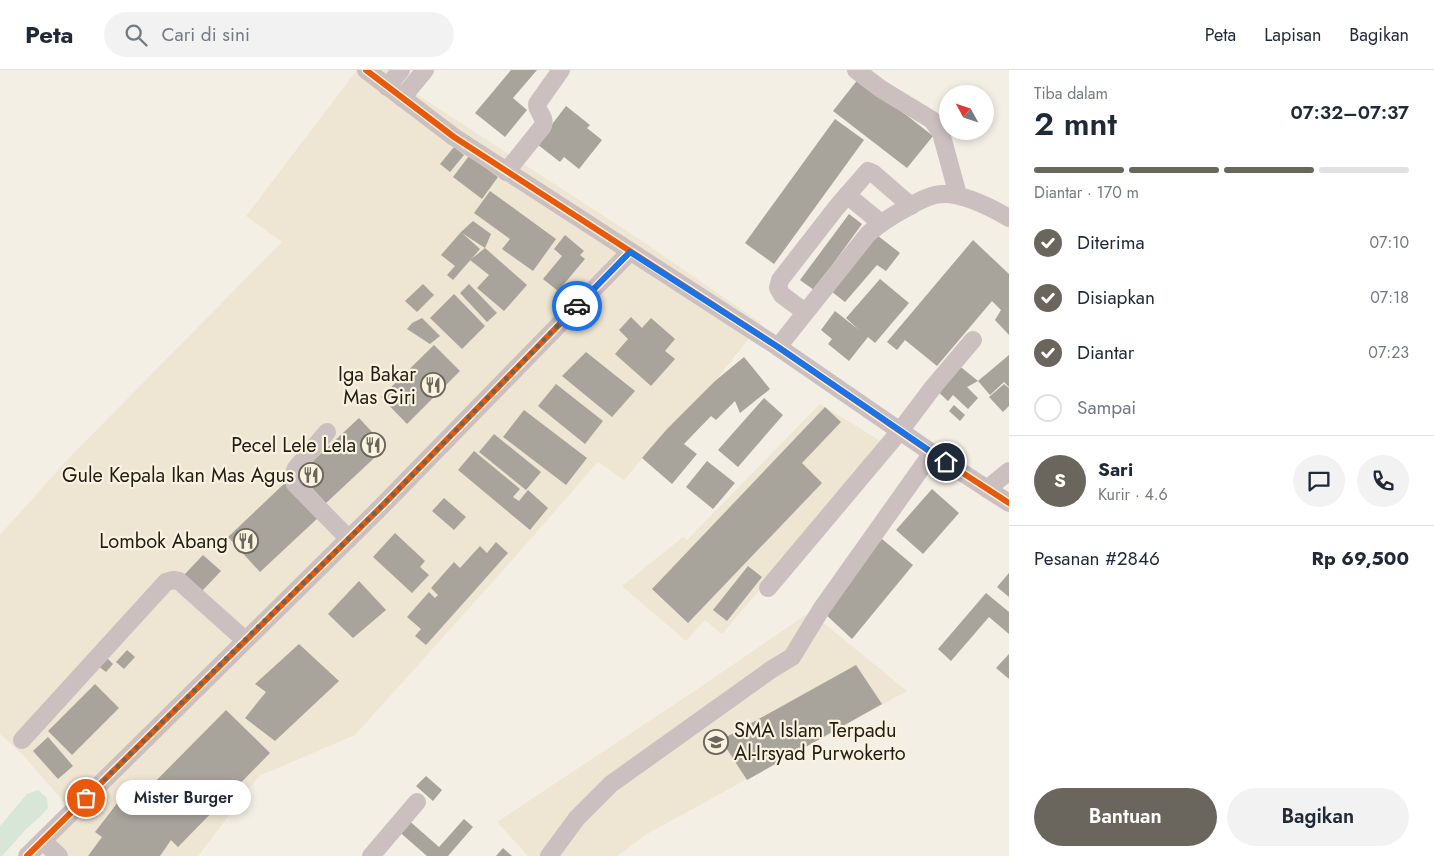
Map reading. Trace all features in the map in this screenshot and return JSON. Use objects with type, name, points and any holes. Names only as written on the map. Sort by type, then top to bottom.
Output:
[{"type":"street","points":[[366,70],[454,137],[778,347],[932,453],[1009,503]]},
{"type":"street","points":[[387,87],[402,70]]},
{"type":"street","points":[[402,98],[425,70]]},
{"type":"street","points":[[506,172],[543,126],[544,118],[538,110],[537,104],[562,70]]},
{"type":"street","points":[[856,70],[881,89],[932,120],[943,139],[958,195]]},
{"type":"street","points":[[805,312],[782,295],[778,288],[780,280],[846,195],[868,172],[874,173],[910,206]]},
{"type":"street","points":[[778,347],[868,234],[880,223],[924,198],[938,194],[958,195],[1009,218]]},
{"type":"street","points":[[846,195],[880,223]]},
{"type":"street","points":[[27,856],[349,539],[630,252]]},
{"type":"street","points":[[768,588],[900,431],[972,340]]},
{"type":"street","points":[[327,432],[296,468],[293,476],[295,484],[349,539]]},
{"type":"street","points":[[549,856],[578,818],[611,784],[756,680],[792,657],[822,608],[932,453]]},
{"type":"street","points":[[987,489],[1009,471]]},
{"type":"street","points":[[22,740],[166,582],[179,581],[245,640]]},
{"type":"street","points":[[371,856],[417,802]]},
{"type":"street","points":[[42,841],[59,856]]},
{"type":"shaded area","points":[[357,70],[388,70],[392,72],[394,77],[410,90],[642,241],[761,323],[715,381],[667,429],[624,480],[598,462],[355,735],[259,776],[198,856],[20,856],[70,809],[22,754],[0,734],[0,535],[69,458],[282,242],[246,216]]},
{"type":"shaded area","points":[[820,404],[884,443],[722,634],[705,620],[686,641],[622,586],[683,537],[687,540]]},
{"type":"shaded area","name":"SMA Islam Terpadu Al-Irsyad Purwokerto","points":[[810,612],[907,691],[647,834],[617,856],[528,856],[497,822],[699,688]]},
{"type":"green space","points":[[38,790],[47,798],[48,808],[0,856],[0,826],[27,794]]},
{"type":"building","points":[[511,70],[537,70],[513,98],[527,110],[505,137],[475,113]]},
{"type":"building","points":[[859,78],[933,136],[907,168],[833,111]]},
{"type":"building","points":[[566,106],[590,125],[587,128],[602,140],[579,169],[564,157],[560,162],[537,144]]},
{"type":"building","points":[[835,119],[864,140],[774,264],[745,243]]},
{"type":"building","points":[[454,147],[464,155],[450,172],[440,164]]},
{"type":"building","points":[[469,156],[498,177],[482,199],[453,177]]},
{"type":"building","points":[[490,191],[556,239],[533,271],[502,249],[510,239],[474,213]]},
{"type":"building","points":[[849,214],[862,224],[814,290],[800,280]]},
{"type":"building","points":[[473,221],[491,234],[485,248],[462,233],[480,249],[453,280],[447,275],[455,266],[441,255]]},
{"type":"building","points":[[873,232],[900,253],[886,271],[877,265],[845,302],[827,288]]},
{"type":"building","points":[[565,235],[584,251],[580,255],[585,259],[558,291],[543,279],[562,256],[554,249]]},
{"type":"building","points":[[973,240],[1009,274],[1009,335],[995,320],[1001,310],[992,301],[937,366],[905,340],[897,350],[887,342]]},
{"type":"building","points":[[485,248],[527,285],[504,311],[477,288],[489,275],[470,260]]},
{"type":"building","points":[[880,279],[909,303],[875,343],[868,337],[849,361],[828,344],[832,339],[821,330],[835,311],[859,330],[846,318]]},
{"type":"building","points":[[423,284],[434,295],[417,312],[405,301]]},
{"type":"building","points":[[469,284],[497,313],[487,322],[460,293]]},
{"type":"building","points":[[454,294],[485,326],[462,349],[430,318]]},
{"type":"building","points":[[631,317],[642,328],[651,318],[675,339],[665,351],[675,359],[651,386],[615,354],[628,339],[619,330]]},
{"type":"building","points":[[422,318],[440,336],[430,344],[407,329],[412,323]]},
{"type":"building","points":[[434,345],[460,371],[407,424],[381,397]]},
{"type":"building","points":[[586,352],[635,391],[612,417],[562,376]]},
{"type":"building","points":[[1009,355],[1009,387],[1004,382],[990,395],[978,381]]},
{"type":"building","points":[[744,357],[770,389],[740,413],[735,401],[716,420],[711,416],[684,444],[697,454],[672,484],[642,458],[667,429],[715,381]]},
{"type":"building","points":[[957,364],[978,381],[967,387],[978,398],[968,409],[953,395],[948,401],[935,389]]},
{"type":"building","points":[[556,384],[603,421],[585,444],[538,406]]},
{"type":"building","points":[[1004,384],[1009,388],[1009,406],[1003,412],[989,397]]},
{"type":"building","points":[[764,398],[783,415],[738,467],[718,450]]},
{"type":"building","points":[[954,405],[965,415],[960,421],[949,411]]},
{"type":"building","points":[[825,407],[841,422],[802,463],[822,483],[688,623],[652,589]]},
{"type":"building","points":[[524,410],[587,458],[566,485],[503,437]]},
{"type":"building","points":[[359,418],[386,447],[326,503],[299,474]]},
{"type":"building","points":[[494,434],[541,472],[526,490],[479,452]]},
{"type":"building","points":[[474,451],[520,489],[513,497],[519,501],[528,490],[548,508],[530,530],[458,470]]},
{"type":"building","points":[[707,461],[735,483],[713,509],[686,487]]},
{"type":"building","points":[[287,481],[320,516],[260,572],[228,537]]},
{"type":"building","points":[[932,489],[959,513],[923,554],[896,530]]},
{"type":"building","points":[[444,498],[466,517],[454,530],[432,511]]},
{"type":"building","points":[[395,533],[425,561],[420,567],[429,575],[412,593],[373,557]]},
{"type":"building","points":[[882,539],[913,565],[852,639],[823,612]]},
{"type":"building","points":[[496,542],[508,553],[426,645],[415,636],[421,629],[407,617],[429,592],[435,598],[438,595],[431,588],[454,562],[460,568],[480,546],[487,553]]},
{"type":"building","points":[[203,555],[221,571],[202,591],[184,575]]},
{"type":"building","points":[[748,566],[762,577],[727,621],[713,610]]},
{"type":"building","points":[[1009,573],[1009,597],[997,587]]},
{"type":"building","points":[[359,581],[386,610],[353,638],[328,614]]},
{"type":"building","points":[[986,593],[1009,612],[1009,634],[989,617],[951,661],[938,649]]},
{"type":"building","points":[[299,644],[339,681],[275,741],[245,718],[266,692],[255,684]]},
{"type":"building","points":[[127,650],[135,657],[124,669],[116,662]]},
{"type":"building","points":[[1009,654],[1009,679],[996,668]]},
{"type":"building","points":[[106,657],[113,664],[106,672],[98,666]]},
{"type":"building","points":[[856,665],[882,704],[747,780],[721,740]]},
{"type":"building","points":[[95,684],[119,708],[72,755],[48,731]]},
{"type":"building","points":[[226,710],[270,753],[178,847],[171,840],[160,856],[88,856],[102,837],[95,832],[122,797],[134,803]]},
{"type":"building","points":[[48,737],[73,766],[58,779],[33,751]]},
{"type":"building","points":[[426,776],[442,790],[433,801],[416,786]]},
{"type":"building","points":[[406,818],[439,847],[464,819],[473,827],[448,856],[427,856],[396,829]]},
{"type":"building","points":[[503,848],[512,856],[496,856]]},
{"type":"cycle path","points":[[366,70],[454,137],[778,347],[932,453],[1009,503]]},
{"type":"cycle path","points":[[27,856],[383,505],[630,252]]},
{"type":"way so far","points":[[86,798],[383,505],[577,306]]},
{"type":"place","name":"Iga Bakar Mas Giri","points":[[433,385]]},
{"type":"place","name":"Pecel Lele Lela","points":[[373,445]]},
{"type":"place","name":"Gule Kepala Ikan Mas Agus","points":[[311,475]]},
{"type":"place","name":"Lombok Abang","points":[[246,541]]},
{"type":"place","name":"SMA Islam Terpadu Al-Irsyad Purwokerto","points":[[716,742]]},
{"type":"place","name":"Mister Burger","points":[[86,798]]},
{"type":"route","points":[[577,306],[630,252],[778,347],[946,462]]}]
